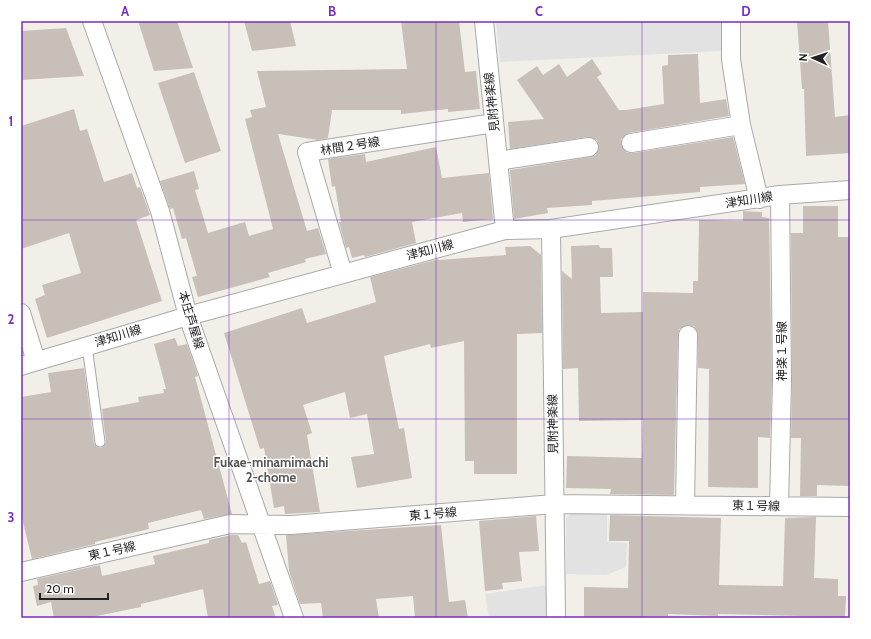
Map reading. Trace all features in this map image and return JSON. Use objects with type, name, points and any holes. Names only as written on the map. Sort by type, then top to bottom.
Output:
[{"type":"street","name":"本庄芦屋線","points":[[92,21],[160,211],[188,316],[294,618]]},
{"type":"street","name":"見附神楽線","points":[[484,21],[505,230]]},
{"type":"street","points":[[731,21],[731,59],[741,125],[759,199]]},
{"type":"street","name":"林間２号線","points":[[343,274],[307,152],[494,123]]},
{"type":"street","points":[[631,142],[741,125]]},
{"type":"street","points":[[498,161],[589,147]]},
{"type":"street","name":"津知川線","points":[[28,363],[188,316],[505,230],[551,229],[780,195],[850,190]]},
{"type":"street","name":"神楽１号線","points":[[779,506],[782,380],[780,195]]},
{"type":"street","name":"見附神楽線","points":[[551,229],[556,618]]},
{"type":"street","points":[[21,312],[28,363]]},
{"type":"street","points":[[685,504],[688,335]]},
{"type":"street","name":"東１号線","points":[[21,572],[230,524],[292,525],[554,504],[850,506]]},
{"type":"lane","points":[[87,346],[100,442]]},
{"type":"shaded area","points":[[496,21],[723,21],[723,51],[500,62]]},
{"type":"shaded area","points":[[572,512],[607,512],[607,542],[627,543],[626,567],[606,575],[566,574],[566,518]]},
{"type":"shaded area","points":[[546,585],[546,618],[489,618],[485,594]]},
{"type":"building","points":[[138,21],[177,21],[193,68],[154,71]]},
{"type":"building","points":[[244,21],[290,21],[296,46],[252,51]]},
{"type":"building","points":[[401,21],[459,21],[465,72],[476,71],[480,109],[448,112],[448,109],[401,114],[401,110],[332,110],[328,138],[318,140],[278,134],[307,231],[318,228],[326,254],[305,259],[306,262],[268,273],[270,277],[198,297],[192,277],[197,276],[186,238],[182,239],[173,208],[170,209],[160,181],[194,171],[199,189],[195,190],[208,233],[245,222],[249,236],[273,229],[245,119],[252,117],[250,110],[266,107],[257,71],[407,69]]},
{"type":"building","points":[[797,21],[828,21],[835,117],[850,115],[850,153],[806,156],[804,89],[802,89]]},
{"type":"building","points":[[66,28],[84,76],[21,80],[21,31]]},
{"type":"building","points":[[698,54],[700,103],[726,99],[729,116],[629,133],[621,139],[621,145],[627,153],[633,153],[733,137],[745,184],[700,187],[700,192],[592,201],[592,205],[547,208],[548,213],[514,219],[510,170],[591,157],[596,155],[599,146],[597,140],[587,137],[510,149],[508,122],[544,119],[517,80],[537,66],[543,75],[559,64],[567,77],[592,59],[602,74],[597,77],[619,110],[626,110],[664,104],[662,66],[668,65],[668,55]]},
{"type":"building","points":[[194,72],[221,151],[185,163],[158,83]]},
{"type":"building","points":[[74,109],[80,131],[87,129],[104,182],[132,173],[137,188],[140,187],[150,215],[136,220],[162,301],[47,338],[35,299],[45,295],[42,285],[81,273],[69,233],[21,249],[21,126]]},
{"type":"building","points":[[436,147],[442,178],[489,173],[493,219],[463,222],[462,213],[412,222],[416,243],[365,257],[364,255],[352,258],[349,247],[346,248],[339,222],[341,222],[335,186],[332,187],[328,159],[365,154],[366,162]]},
{"type":"building","points":[[803,206],[838,206],[838,237],[850,237],[850,486],[817,485],[817,496],[800,496],[801,438],[791,438],[791,233],[803,233]]},
{"type":"building","points":[[743,211],[762,212],[762,217],[769,218],[772,380],[770,438],[758,437],[758,488],[708,487],[709,369],[698,368],[698,335],[694,326],[688,325],[679,329],[678,335],[674,495],[610,494],[611,489],[566,488],[567,456],[642,458],[643,420],[579,421],[578,368],[563,369],[562,271],[572,279],[571,246],[599,245],[600,248],[612,248],[613,277],[600,277],[601,313],[643,312],[643,292],[693,293],[693,281],[698,281],[699,220],[743,221]]},
{"type":"building","points":[[530,246],[541,255],[542,333],[517,334],[517,474],[474,474],[474,461],[465,461],[464,341],[431,348],[430,344],[384,356],[399,429],[404,428],[412,478],[357,488],[351,457],[374,454],[367,414],[350,418],[345,392],[303,405],[312,433],[307,435],[320,512],[285,514],[284,506],[274,508],[264,448],[260,449],[224,333],[302,308],[307,323],[376,302],[370,277],[439,259],[506,255],[505,247]]},
{"type":"building","points":[[175,338],[178,346],[187,344],[198,376],[195,377],[232,514],[204,519],[201,510],[148,523],[149,529],[32,559],[21,514],[21,397],[51,392],[48,373],[84,368],[94,443],[97,447],[101,448],[106,442],[102,409],[139,402],[138,397],[164,393],[163,389],[166,389],[154,344]]},
{"type":"building","points":[[610,515],[721,518],[719,585],[783,586],[785,518],[816,517],[814,578],[838,579],[838,596],[846,596],[845,617],[668,614],[668,616],[584,618],[584,587],[628,588],[629,541],[609,541]]},
{"type":"building","points":[[536,516],[539,551],[519,552],[522,581],[502,583],[503,589],[485,591],[479,521]]},
{"type":"building","points":[[441,525],[449,602],[465,600],[468,618],[415,618],[413,596],[376,599],[379,618],[323,618],[321,603],[300,604],[289,571],[286,535]]},
{"type":"building","points":[[238,535],[242,543],[246,542],[259,584],[270,581],[278,605],[272,606],[276,618],[208,618],[203,589],[141,604],[141,607],[87,618],[54,618],[51,602],[37,606],[33,586],[38,585],[37,579],[100,565],[102,576],[155,564],[153,556],[209,543],[209,540]]},
{"type":"district","name":"Fukae-minamimachi 2-chome","points":[[271,470]]}]
